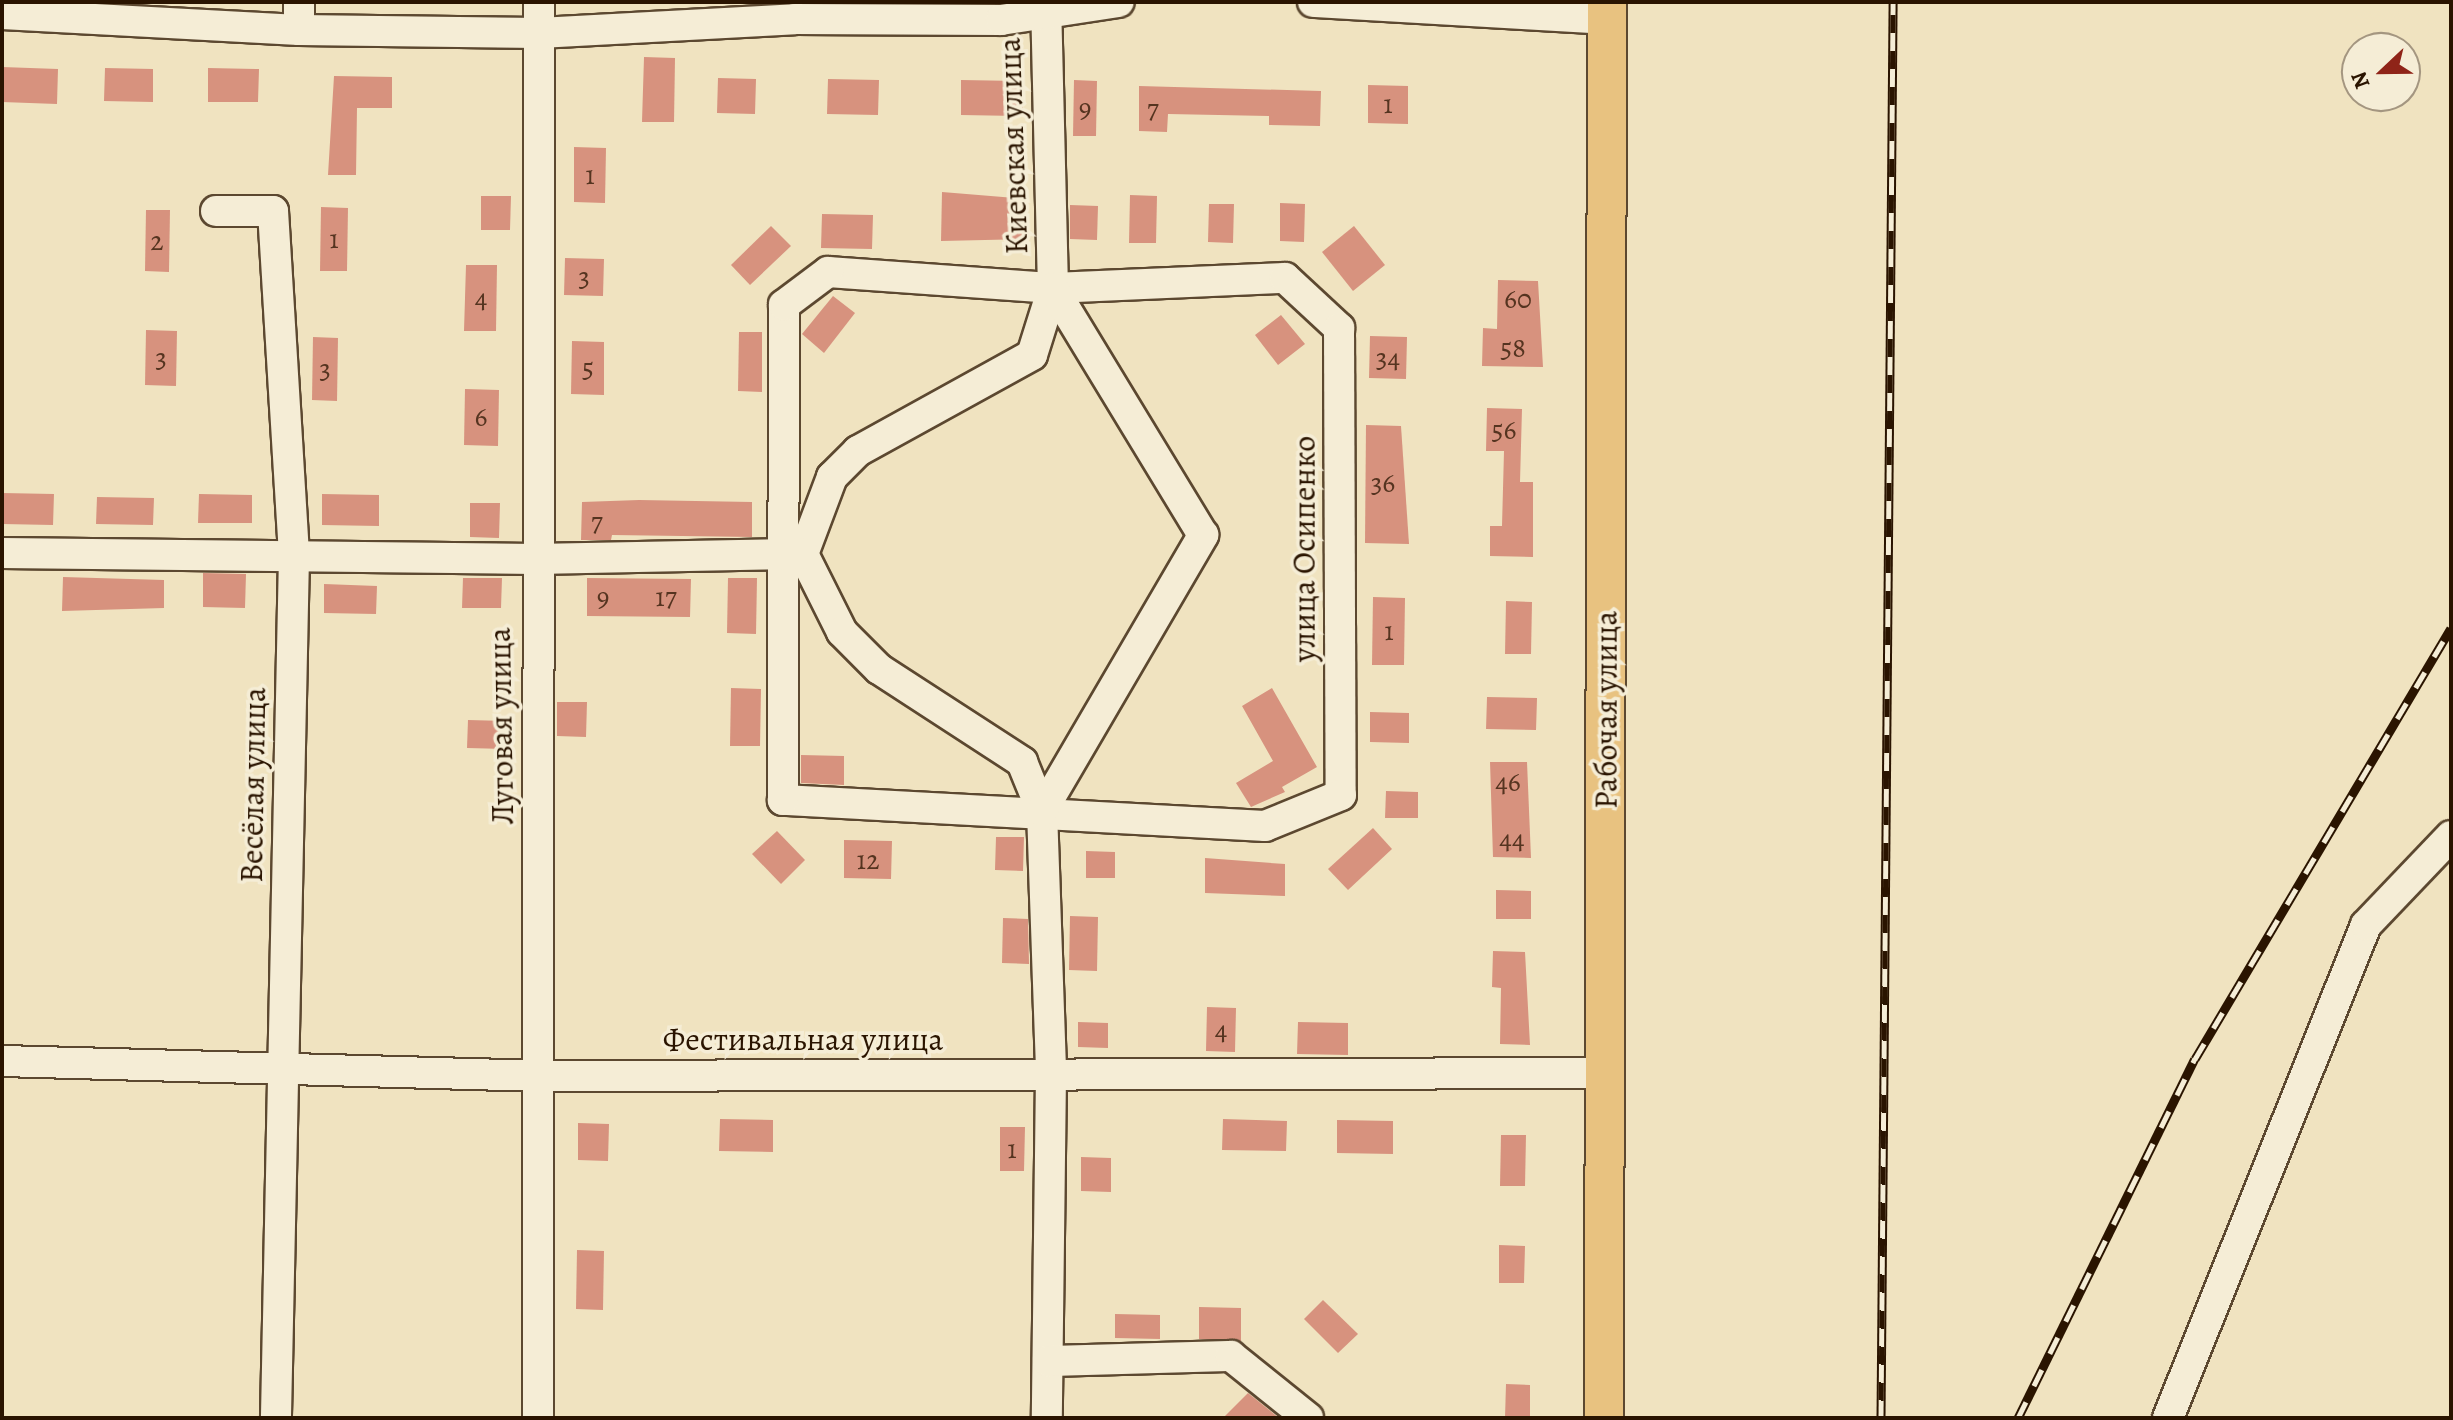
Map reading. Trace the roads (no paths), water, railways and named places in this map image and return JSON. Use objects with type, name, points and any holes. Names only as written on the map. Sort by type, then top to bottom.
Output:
[{"type":"main road","name":"Рабочая улица","points":[[1604,1418],[1607,11]]},
{"type":"street","name":"Луговая улица","points":[[538,1418],[541,1076],[535,559],[539,2]]},
{"type":"street","points":[[2,14],[66,8],[299,16],[539,33],[795,10],[1046,9],[1119,2]]},
{"type":"street","points":[[1313,2],[1607,11]]},
{"type":"street","name":"Киевская улица","points":[[1046,9],[1053,288]]},
{"type":"street","name":"Весёлая улица","points":[[216,211],[273,211],[294,556],[276,1418]]},
{"type":"street","name":"улица Осипенко","points":[[828,272],[1053,288],[1285,278],[1339,328],[1341,795],[1265,826],[1042,811],[783,800],[793,554],[784,305],[828,272]]},
{"type":"street","points":[[793,554],[832,477],[858,451],[1021,365],[1032,355],[1053,288]]},
{"type":"street","points":[[1042,811],[1203,535],[1053,288]]},
{"type":"street","points":[[2,553],[535,559],[793,554]]},
{"type":"street","points":[[793,554],[842,632],[879,669],[1022,762],[1042,811],[1051,1074],[1047,1418]]},
{"type":"street","points":[[2168,1418],[2366,925],[2451,836]]},
{"type":"street","name":"Фестивальная улица","points":[[2,1061],[283,1066],[541,1076],[1604,1073]]},
{"type":"street","points":[[1048,1361],[1231,1356],[1308,1418]]},
{"type":"railway","points":[[1881,1418],[1893,2]]},
{"type":"railway","points":[[2018,1418],[2195,1059],[2451,628]]}]
